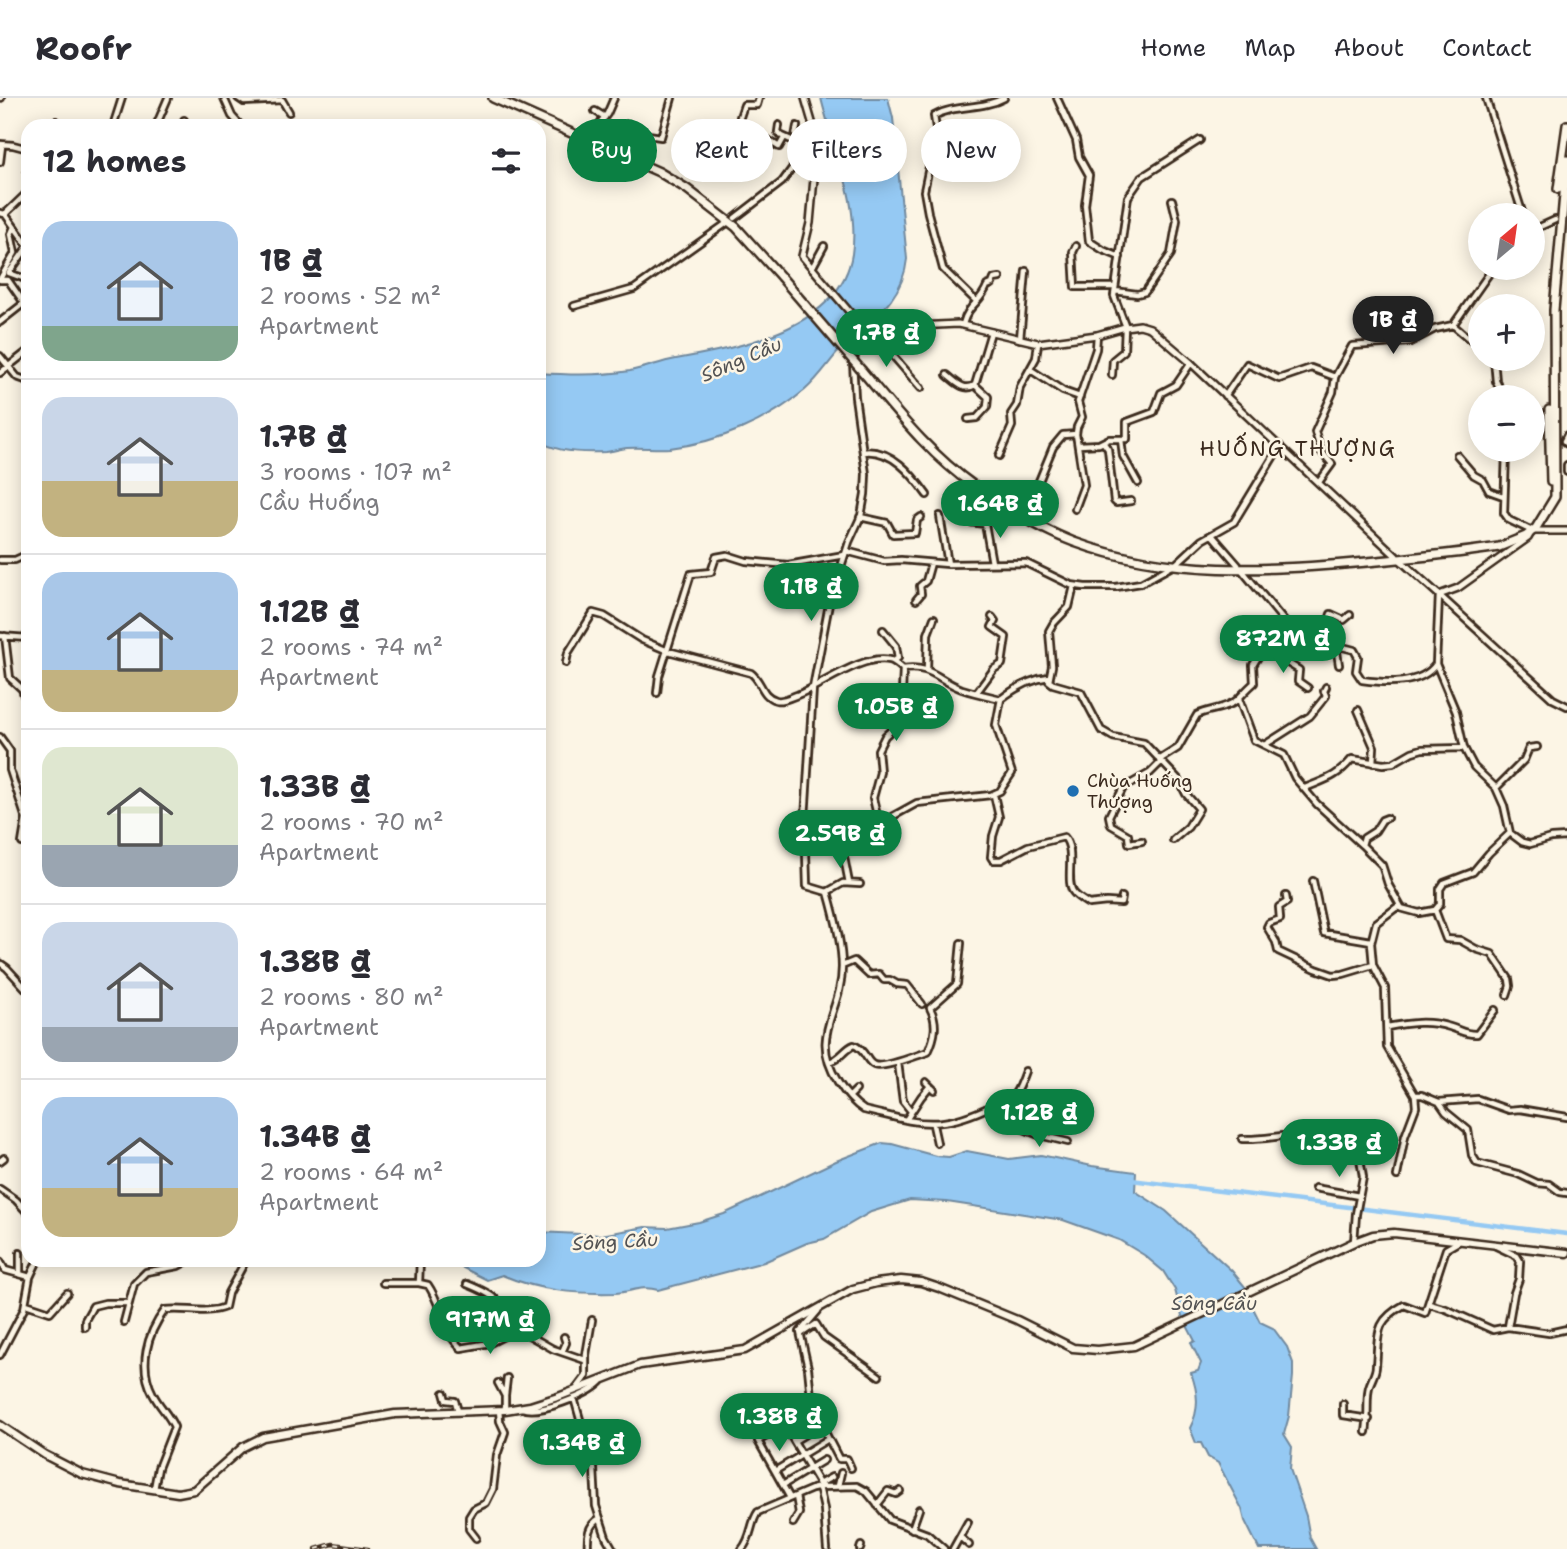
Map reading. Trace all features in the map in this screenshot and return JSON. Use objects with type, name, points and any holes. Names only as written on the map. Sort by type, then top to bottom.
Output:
[{"type":"highway","points":[[493,98],[540,119]]},
{"type":"highway","points":[[504,98],[670,174],[718,206],[744,230],[924,443],[972,484],[1022,515],[1073,541],[1175,564],[1240,567],[1398,558],[1514,542],[1532,531],[1552,500],[1549,375],[1567,125]]},
{"type":"highway","points":[[546,122],[659,172],[678,184],[736,227],[783,276]]},
{"type":"highway","points":[[1561,217],[1567,160]]},
{"type":"main road","points":[[0,1425],[45,1455],[82,1474],[178,1493],[194,1490],[243,1447],[263,1437],[379,1416],[521,1408],[574,1395],[601,1381],[654,1362],[745,1350],[853,1289],[876,1283],[901,1280],[921,1282],[1083,1350],[1134,1346],[1258,1286],[1373,1235],[1394,1233],[1567,1253]]},
{"type":"street","points":[[115,119],[122,98]]},
{"type":"street","points":[[159,119],[168,98]]},
{"type":"street","points":[[224,98],[235,119]]},
{"type":"street","points":[[238,98],[244,102],[282,100],[289,112]]},
{"type":"street","points":[[595,111],[605,117],[614,98]]},
{"type":"street","points":[[657,136],[661,137],[672,98]]},
{"type":"street","points":[[740,117],[744,105],[757,105],[759,98]]},
{"type":"street","points":[[805,98],[811,119]]},
{"type":"street","points":[[976,301],[943,270],[928,213],[924,191],[929,167],[939,147],[934,116],[947,110],[989,105],[1004,98]]},
{"type":"street","points":[[1057,98],[1088,175],[1085,205],[1090,241],[1120,257]]},
{"type":"street","points":[[1486,98],[1519,203]]},
{"type":"street","points":[[779,125],[778,133],[787,140]]},
{"type":"street","points":[[773,143],[779,147],[784,138]]},
{"type":"street","points":[[1112,375],[1113,359],[1125,351],[1125,327],[1117,308],[1115,289],[1129,194],[1142,177],[1200,140]]},
{"type":"street","points":[[0,162],[1,145],[21,147]]},
{"type":"street","points":[[735,218],[787,176]]},
{"type":"street","points":[[812,182],[810,223],[802,253],[811,268],[869,334]]},
{"type":"street","points":[[21,198],[3,214],[21,237]]},
{"type":"street","points":[[1076,246],[1073,252],[1075,287],[1115,289],[1137,294],[1145,292],[1171,254],[1177,220],[1172,200]]},
{"type":"street","points":[[1545,224],[1561,217]]},
{"type":"street","points":[[574,306],[634,289],[727,223]]},
{"type":"street","points":[[7,272],[15,253],[11,232],[14,227]]},
{"type":"street","points":[[12,239],[19,235]]},
{"type":"street","points":[[811,268],[824,246]]},
{"type":"street","points":[[0,280],[21,255]]},
{"type":"street","points":[[1020,339],[1026,271]]},
{"type":"street","points":[[7,272],[21,277]]},
{"type":"street","points":[[963,324],[968,309],[983,296],[994,279],[1000,278]]},
{"type":"street","points":[[0,280],[8,280],[21,295]]},
{"type":"street","points":[[1319,482],[1332,464],[1321,451],[1315,432],[1333,392],[1335,377],[1353,345],[1410,342],[1435,329],[1453,325],[1485,280]]},
{"type":"street","points":[[0,322],[21,305]]},
{"type":"street","points":[[860,884],[843,883],[828,892],[806,885],[805,818],[813,688],[825,620],[865,495],[853,363],[856,352],[869,334],[917,326],[963,324],[1038,344],[1097,335],[1125,327],[1140,325],[1150,328],[1553,699],[1567,706]]},
{"type":"street","points":[[1453,325],[1468,338]]},
{"type":"street","points":[[880,332],[888,350],[921,388]]},
{"type":"street","points":[[947,375],[964,388],[975,385],[991,332]]},
{"type":"street","points":[[1075,509],[1084,485],[1076,435],[1082,417],[1078,405],[1096,349],[1097,335]]},
{"type":"street","points":[[999,456],[1012,426],[1011,414],[1017,405],[1020,387],[1031,370],[1038,344]]},
{"type":"street","points":[[0,356],[21,380]]},
{"type":"street","points":[[0,373],[21,357]]},
{"type":"street","points":[[1079,445],[1128,438],[1127,422],[1154,412],[1161,393],[1177,385],[1191,363]]},
{"type":"street","points":[[1225,396],[1247,364],[1279,379],[1314,368],[1335,377]]},
{"type":"street","points":[[1031,370],[1063,391],[1080,397]]},
{"type":"street","points":[[968,419],[977,418],[988,405],[987,395],[975,385]]},
{"type":"street","points":[[1039,481],[1053,447],[1063,435],[1076,435]]},
{"type":"street","points":[[1567,435],[1564,441],[1567,444]]},
{"type":"street","points":[[1121,439],[1123,456],[1138,483]]},
{"type":"street","points":[[1103,442],[1108,449],[1114,501],[1131,501]]},
{"type":"street","points":[[657,693],[659,676],[691,574],[711,572],[718,555],[788,565],[845,553],[884,561],[987,565],[1026,563],[1074,586],[1131,585],[1151,578],[1175,564],[1199,543],[1231,525],[1280,446]]},
{"type":"street","points":[[863,452],[876,451],[905,467],[927,495]]},
{"type":"street","points":[[1457,455],[1474,475],[1483,480],[1489,491],[1503,496]]},
{"type":"street","points":[[1505,462],[1503,496],[1506,517],[1532,531],[1567,531]]},
{"type":"street","points":[[1567,466],[1567,472]]},
{"type":"street","points":[[959,502],[967,506],[969,522],[985,524],[992,563]]},
{"type":"street","points":[[940,516],[948,564]]},
{"type":"street","points":[[860,517],[887,523],[893,534],[915,533],[921,517]]},
{"type":"street","points":[[1439,595],[1452,592],[1466,583],[1528,538],[1532,531]]},
{"type":"street","points":[[1212,535],[1287,627],[1305,637],[1351,648],[1356,653],[1356,671],[1362,680],[1401,682],[1428,674],[1436,664]]},
{"type":"street","points":[[0,560],[21,557]]},
{"type":"street","points":[[916,600],[922,594],[920,586],[926,581],[931,563]]},
{"type":"street","points":[[1074,586],[1069,607],[1049,631],[1052,666],[1049,677],[1053,684],[1081,692],[1101,730],[1115,738],[1142,742],[1179,780],[1186,794],[1199,808],[1185,831],[1173,840]]},
{"type":"street","points":[[1439,595],[1436,664],[1456,712],[1464,748],[1474,767],[1496,788],[1504,806],[1510,833],[1530,845],[1551,838],[1567,837]]},
{"type":"street","points":[[566,663],[568,653],[593,613],[604,616],[668,651],[751,673],[758,679],[765,693],[776,700],[784,700],[813,688],[860,664],[878,660],[894,661],[903,669]]},
{"type":"street","points":[[1323,641],[1331,614],[1344,620],[1350,615]]},
{"type":"street","points":[[977,692],[1003,662],[1006,637],[992,627],[995,621],[992,617]]},
{"type":"street","points":[[926,670],[928,634],[934,618]]},
{"type":"street","points":[[1142,841],[1129,843],[1128,835],[1111,825],[1109,816],[1123,788],[1150,773],[1160,761],[1178,748],[1194,716],[1239,699],[1253,684],[1255,678],[1252,668],[1267,644],[1287,627]]},
{"type":"street","points":[[883,630],[896,646],[898,657],[894,661]]},
{"type":"street","points":[[21,637],[3,636],[9,675],[21,688]]},
{"type":"street","points":[[1267,644],[1279,658],[1299,670],[1298,681],[1308,688]]},
{"type":"street","points":[[1336,645],[1339,665]]},
{"type":"street","points":[[903,669],[916,667],[926,670],[958,688],[1001,699]]},
{"type":"street","points":[[879,824],[873,798],[880,769],[877,753],[885,736],[900,722],[908,709],[902,692],[903,669]]},
{"type":"street","points":[[849,883],[848,870],[842,855],[844,843],[858,830],[879,824],[917,803],[994,794],[1006,785],[1012,774],[996,725],[1001,699],[1036,679],[1049,677]]},
{"type":"street","points":[[1265,744],[1312,714],[1326,696],[1326,687]]},
{"type":"street","points":[[1239,699],[1252,738],[1284,755],[1295,778],[1325,813],[1382,865],[1388,884],[1401,908]]},
{"type":"street","points":[[1358,710],[1374,747],[1373,763]]},
{"type":"street","points":[[0,737],[10,751],[10,770],[21,804]]},
{"type":"street","points":[[1496,788],[1524,760],[1529,748],[1537,747]]},
{"type":"street","points":[[1305,788],[1329,780],[1352,760],[1393,763],[1412,751],[1464,748]]},
{"type":"street","points":[[994,794],[999,817],[993,836],[991,859],[996,861],[1036,843],[1064,836],[1067,838],[1071,858],[1072,892],[1089,904],[1121,903],[1122,897]]},
{"type":"street","points":[[1362,845],[1364,838],[1387,818]]},
{"type":"street","points":[[1397,1176],[1405,1136],[1415,1114],[1415,1095],[1387,1047],[1385,988],[1373,965],[1371,941],[1378,920],[1394,909],[1419,913],[1435,909],[1440,904],[1440,889],[1444,883],[1473,872],[1510,833]]},
{"type":"street","points":[[1313,881],[1326,935],[1371,941]]},
{"type":"street","points":[[828,892],[842,966],[825,1037],[826,1052],[834,1075],[849,1097],[864,1110],[933,1125],[963,1119],[1009,1101],[1025,1071]]},
{"type":"street","points":[[1286,896],[1287,902],[1279,907],[1280,919],[1269,923],[1267,927],[1280,952],[1333,975],[1373,965]]},
{"type":"street","points":[[1435,909],[1446,939],[1462,940],[1494,956],[1509,979],[1507,995]]},
{"type":"street","points":[[829,1062],[838,1059],[854,1045],[864,1051],[874,1065],[893,1065],[929,1050],[935,1036],[934,1017],[930,1008],[957,984],[961,943]]},
{"type":"street","points":[[842,966],[853,961],[869,975],[879,974],[884,981],[907,985],[922,1004]]},
{"type":"street","points":[[0,963],[21,983]]},
{"type":"street","points":[[1387,1027],[1424,1022],[1450,1027],[1468,1035],[1477,1034],[1485,1027],[1495,1010]]},
{"type":"street","points":[[898,1062],[903,1101],[911,1111]]},
{"type":"street","points":[[906,1119],[930,1086]]},
{"type":"street","points":[[849,1097],[856,1090]]},
{"type":"street","points":[[1415,1095],[1439,1102],[1478,1099],[1508,1110],[1520,1109],[1567,1117]]},
{"type":"street","points":[[1009,1101],[1015,1109],[1019,1127],[1039,1136],[1068,1142]]},
{"type":"street","points":[[1439,1102],[1446,1112],[1468,1130],[1472,1155],[1477,1163],[1518,1174],[1534,1182],[1549,1184],[1560,1192],[1567,1193]]},
{"type":"street","points":[[933,1125],[937,1143]]},
{"type":"street","points":[[1242,1139],[1293,1135],[1355,1140],[1363,1177],[1354,1242]]},
{"type":"street","points":[[1315,1188],[1359,1197]]},
{"type":"street","points":[[0,1189],[21,1205]]},
{"type":"street","points":[[1366,1432],[1368,1388],[1376,1368],[1376,1341],[1380,1324],[1404,1305],[1425,1314],[1446,1249],[1449,1245],[1462,1241]]},
{"type":"street","points":[[1492,1244],[1517,1256],[1520,1261],[1508,1327]]},
{"type":"street","points":[[20,1253],[20,1273]]},
{"type":"street","points":[[0,1261],[5,1270],[30,1277]]},
{"type":"street","points":[[0,1355],[26,1304],[30,1277],[35,1267]]},
{"type":"street","points":[[124,1322],[134,1284],[146,1272],[173,1267]]},
{"type":"street","points":[[154,1490],[158,1468],[174,1427],[149,1384],[144,1362],[146,1350],[165,1310],[186,1308],[212,1312],[225,1307],[228,1293],[242,1267]]},
{"type":"street","points":[[419,1283],[420,1267]]},
{"type":"street","points":[[383,1283],[419,1283],[430,1287],[445,1318],[449,1335],[461,1348],[490,1343],[518,1329],[546,1346],[585,1360]]},
{"type":"street","points":[[467,1284],[493,1296],[501,1303],[513,1330]]},
{"type":"street","points":[[26,1304],[50,1312],[68,1293]]},
{"type":"street","points":[[85,1327],[85,1320],[93,1306],[129,1303]]},
{"type":"street","points":[[1429,1304],[1491,1329],[1508,1327],[1549,1333],[1567,1329]]},
{"type":"street","points":[[823,1306],[802,1326],[800,1335],[812,1407],[839,1460],[848,1460],[851,1468]]},
{"type":"street","points":[[592,1320],[585,1360],[586,1376],[574,1395],[595,1476],[596,1506],[606,1538],[613,1549]]},
{"type":"street","points":[[800,1335],[816,1324],[824,1337],[879,1376]]},
{"type":"street","points":[[562,1352],[566,1343],[564,1337]]},
{"type":"street","points":[[476,1538],[469,1529],[468,1517],[474,1509],[486,1503],[493,1489],[497,1455],[505,1432],[500,1421],[507,1378]]},
{"type":"street","points":[[498,1383],[505,1396]]},
{"type":"street","points":[[444,1393],[446,1400],[455,1401],[458,1412]]},
{"type":"street","points":[[1343,1404],[1343,1415],[1368,1419]]},
{"type":"street","points":[[790,1499],[758,1440],[801,1417]]},
{"type":"street","points":[[793,1441],[820,1425]]},
{"type":"street","points":[[785,1426],[820,1486],[827,1549]]},
{"type":"street","points":[[775,1471],[828,1439]]},
{"type":"street","points":[[572,1448],[587,1444]]},
{"type":"street","points":[[571,1459],[574,1461],[590,1457]]},
{"type":"street","points":[[783,1485],[824,1460]]},
{"type":"street","points":[[838,1486],[841,1473]]},
{"type":"street","points":[[742,1549],[749,1539],[756,1514],[820,1486],[832,1477]]},
{"type":"street","points":[[820,1486],[853,1485],[862,1488],[893,1522],[927,1534],[944,1549]]},
{"type":"street","points":[[877,1505],[888,1491],[896,1494],[900,1491]]},
{"type":"street","points":[[793,1522],[799,1513],[796,1496]]},
{"type":"street","points":[[912,1528],[919,1509]]},
{"type":"street","points":[[588,1549],[590,1528],[592,1523],[600,1518]]},
{"type":"street","points":[[953,1549],[968,1522]]},
{"type":"street","points":[[960,1537],[969,1545]]},
{"type":"water","name":"Sông Cầu","points":[[821,98],[888,98],[893,119],[827,119]]},
{"type":"water","name":"Sông Cầu","points":[[846,182],[899,182],[907,259],[904,273],[894,296],[886,306],[847,342],[805,390],[775,412],[742,429],[688,445],[580,452],[546,445],[546,373],[619,373],[755,341],[807,317],[828,300],[843,280],[852,254],[849,195]]},
{"type":"water","name":"Sông Cầu","points":[[882,1143],[936,1156],[949,1157],[967,1151],[1009,1159],[1041,1155],[1136,1172],[1135,1191],[1166,1211],[1232,1271],[1246,1288],[1260,1322],[1273,1328],[1287,1347],[1293,1363],[1293,1376],[1289,1416],[1284,1434],[1292,1447],[1290,1469],[1306,1516],[1310,1538],[1316,1549],[1259,1549],[1218,1463],[1208,1457],[1201,1443],[1196,1443],[1190,1428],[1197,1400],[1191,1373],[1198,1371],[1201,1363],[1191,1343],[1195,1341],[1182,1316],[1175,1290],[1163,1271],[1144,1255],[1119,1240],[1063,1220],[947,1202],[910,1200],[871,1212],[824,1239],[807,1243],[764,1262],[658,1290],[641,1288],[615,1293],[585,1293],[557,1290],[530,1285],[502,1275],[487,1280],[462,1267],[546,1267],[546,1232],[601,1235],[645,1227],[667,1228],[699,1222],[724,1214],[836,1161]]},
{"type":"waterway","points":[[1131,1180],[1567,1234]]},
{"type":"railway","points":[[316,1549],[333,1544],[368,1549]]},
{"type":"place","name":"Chùa Huống Thượng","points":[[1073,791]]},
{"type":"district","name":"HUỐNG THƯỢNG","points":[[1298,449]]}]
